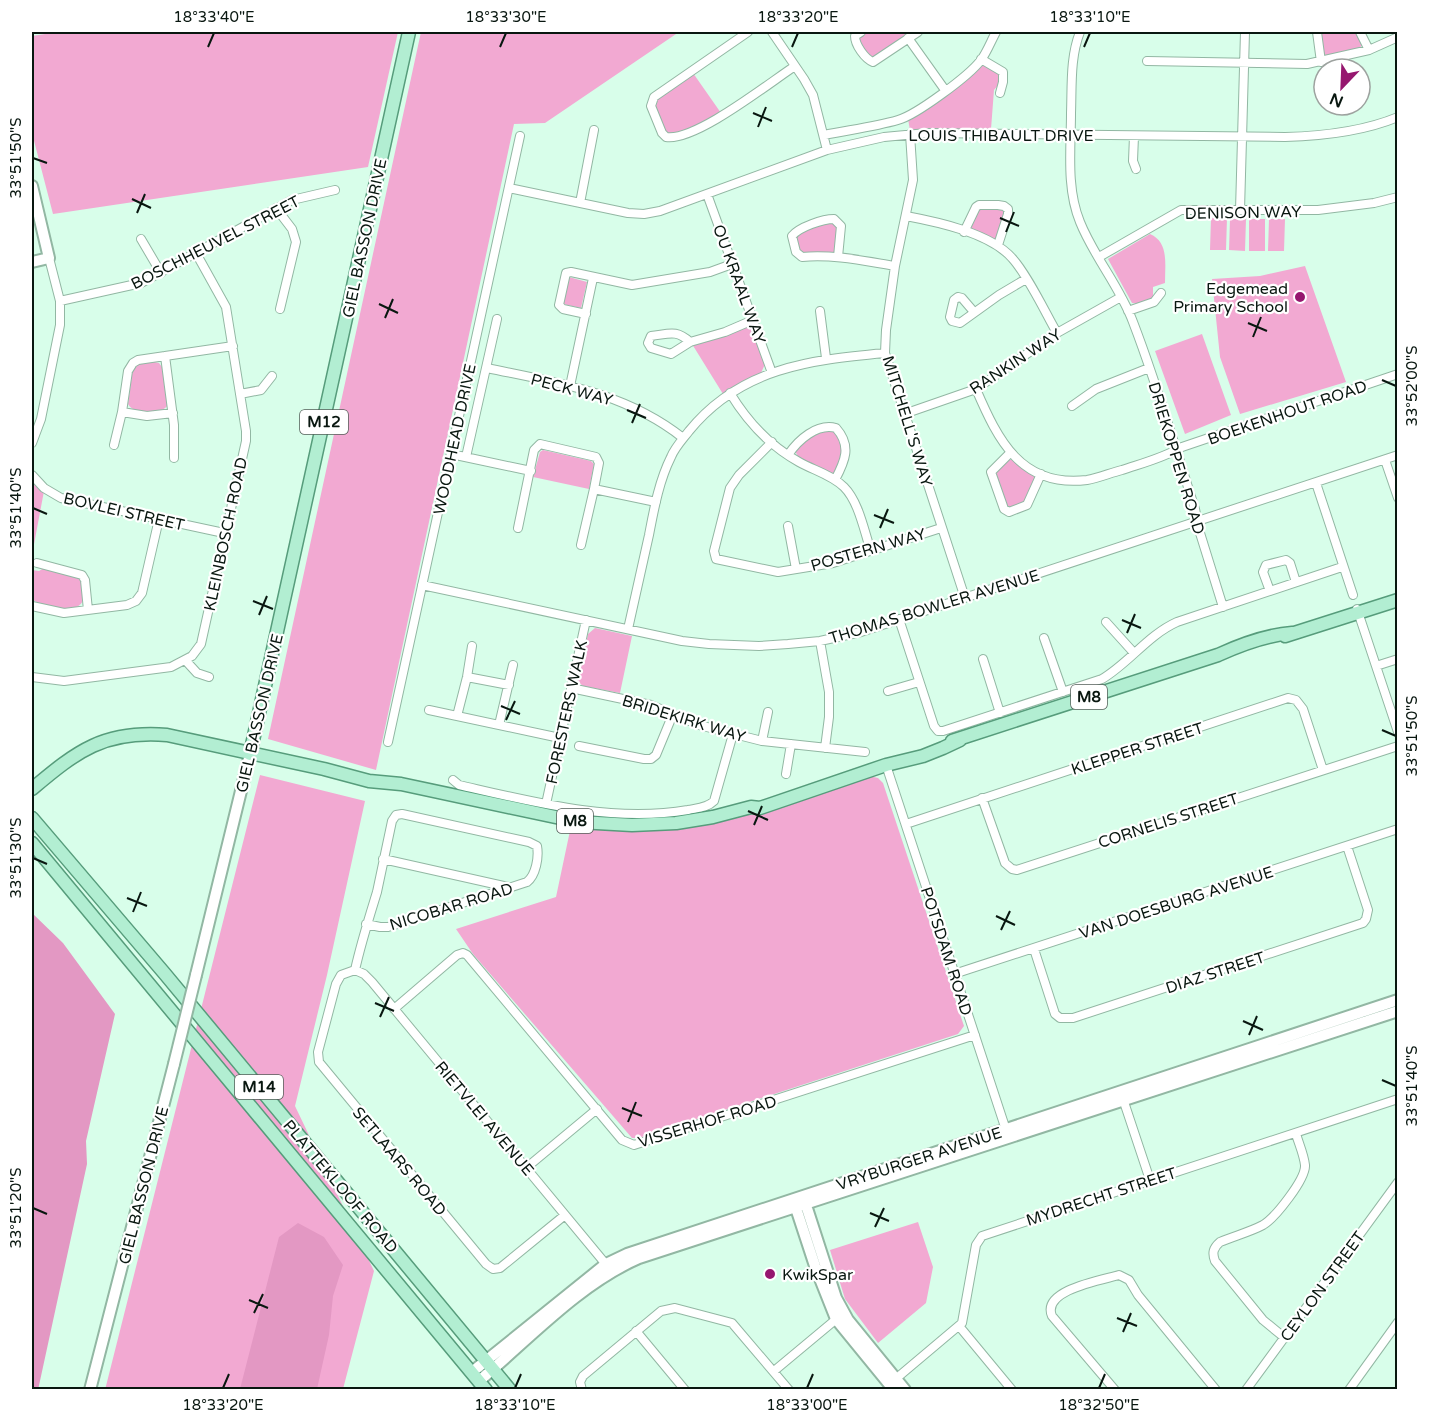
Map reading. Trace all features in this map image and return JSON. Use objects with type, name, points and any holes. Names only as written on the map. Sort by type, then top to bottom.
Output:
[{"type":"main road","name":"GIEL BASSON DRIVE","points":[[250,754],[409,32]]},
{"type":"main road","name":"M8","points":[[32,789],[81,750],[119,736],[150,734],[167,735],[324,769],[348,769],[401,784],[552,817],[602,824],[676,823],[713,817],[751,807],[760,808],[789,800],[814,789],[886,765],[921,749],[960,740],[1218,655],[1233,653],[1275,640],[1398,594]]},
{"type":"main road","name":"M8","points":[[1355,611],[1398,600]]},
{"type":"main road","name":"PLATTEKLOOF ROAD","points":[[32,818],[165,974],[510,1389]]},
{"type":"main road","name":"PLATTEKLOOF ROAD","points":[[32,843],[479,1381]]},
{"type":"street","points":[[748,32],[654,97],[651,106],[662,133],[666,136],[679,136],[711,123],[795,66]]},
{"type":"street","points":[[772,32],[813,95],[827,150]]},
{"type":"street","points":[[861,32],[855,36],[855,41],[866,58],[873,62],[918,32]]},
{"type":"street","points":[[824,135],[904,117],[963,79],[981,60],[996,32]]},
{"type":"street","name":"DRIEKOPPEN ROAD","points":[[1078,32],[1073,56],[1071,135],[1073,201],[1081,224],[1128,311],[1176,450],[1224,606]]},
{"type":"street","points":[[1240,210],[1242,63],[1245,32]]},
{"type":"street","points":[[1317,32],[1320,57]]},
{"type":"street","points":[[1360,32],[1369,50]]},
{"type":"street","points":[[1341,57],[1369,50],[1398,37]]},
{"type":"street","points":[[908,38],[945,90]]},
{"type":"street","points":[[981,60],[1001,70],[1004,77],[1000,93]]},
{"type":"street","points":[[1147,61],[1312,63]]},
{"type":"street","name":"LOUIS THIBAULT DRIVE","points":[[509,188],[628,213],[644,214],[660,211],[827,150],[857,142],[910,134],[1322,136],[1358,129],[1398,117]]},
{"type":"street","points":[[580,203],[594,130]]},
{"type":"street","name":"MITCHELL'S WAY","points":[[910,134],[913,180],[895,266],[885,353],[965,598]]},
{"type":"street","name":"WOODHEAD DRIVE","points":[[388,742],[520,136]]},
{"type":"street","points":[[1134,136],[1133,161],[1136,169]]},
{"type":"street","points":[[32,186],[60,301],[60,325],[41,419],[32,443]]},
{"type":"street","name":"BOSCHHEUVEL STREET","points":[[60,301],[135,285],[161,273],[276,208],[305,195],[334,190]]},
{"type":"street","name":"OU KRAAL WAY","points":[[707,194],[772,373]]},
{"type":"street","name":"DENISON WAY","points":[[1099,257],[1181,210],[1318,210],[1374,203],[1398,197]]},
{"type":"street","points":[[964,232],[979,205],[1004,206],[1008,209],[1008,214],[998,245]]},
{"type":"street","points":[[276,208],[292,229],[296,242],[280,309]]},
{"type":"street","points":[[906,216],[964,232],[998,245],[1012,258],[1057,333]]},
{"type":"street","points":[[838,257],[841,226],[834,219],[828,219],[796,232],[792,236],[792,242],[799,256],[838,257],[895,266]]},
{"type":"street","points":[[141,240],[161,273]]},
{"type":"street","name":"KLEINBOSCH ROAD","points":[[186,661],[198,650],[204,636],[224,533],[246,441],[226,307],[196,253]]},
{"type":"street","points":[[32,262],[49,258]]},
{"type":"street","points":[[585,314],[560,308],[558,303],[564,274],[568,272],[627,285],[710,272],[732,264]]},
{"type":"street","points":[[570,386],[593,278]]},
{"type":"street","points":[[974,312],[1026,279]]},
{"type":"street","points":[[1128,311],[1154,302],[1161,293]]},
{"type":"street","name":"RANKIN WAY","points":[[904,414],[976,389],[1057,333],[1121,297]]},
{"type":"street","points":[[820,311],[826,358]]},
{"type":"street","points":[[466,457],[497,319]]},
{"type":"street","points":[[690,342],[676,333],[651,336],[648,343],[651,348],[673,354],[690,342],[725,332],[753,320]]},
{"type":"street","points":[[114,445],[128,371],[133,363],[233,346]]},
{"type":"street","points":[[628,629],[656,502],[670,458],[704,413],[751,380],[772,373],[826,358],[885,353]]},
{"type":"street","points":[[165,356],[173,413],[174,459]]},
{"type":"street","name":"PECK WAY","points":[[487,368],[593,391],[638,409],[683,438]]},
{"type":"street","points":[[1072,405],[1096,389],[1149,368]]},
{"type":"street","name":"BOEKENHOUT ROAD","points":[[1041,474],[1068,480],[1095,478],[1168,455],[1176,450],[1398,374]]},
{"type":"street","points":[[240,394],[261,390],[272,376]]},
{"type":"street","points":[[976,389],[994,429],[1010,453],[1024,465],[1041,474],[1031,501],[1009,512],[1004,509],[991,472],[1010,453]]},
{"type":"street","points":[[730,393],[745,417],[772,442],[788,455],[835,480],[850,495],[871,551]]},
{"type":"street","points":[[122,412],[147,416],[173,413]]},
{"type":"street","points":[[788,455],[795,444],[808,434],[831,427],[836,428],[840,433],[846,459],[835,480]]},
{"type":"street","name":"POSTERN WAY","points":[[772,442],[739,475],[730,488],[714,555],[719,560],[778,572],[833,563],[941,528]]},
{"type":"street","points":[[518,528],[534,450],[540,444],[593,455],[599,463],[581,545]]},
{"type":"street","points":[[451,453],[531,471]]},
{"type":"street","name":"THOMAS BOWLER AVENUE","points":[[422,585],[682,641],[734,646],[820,641],[855,633],[965,598],[1398,455]]},
{"type":"street","points":[[1386,460],[1398,498]]},
{"type":"street","name":"BOVLEI STREET","points":[[32,475],[44,488],[61,498],[224,533]]},
{"type":"street","points":[[1316,483],[1353,595]]},
{"type":"street","points":[[594,489],[656,502]]},
{"type":"street","points":[[32,606],[64,613],[127,605],[138,598],[144,588],[159,519]]},
{"type":"street","points":[[788,526],[796,569]]},
{"type":"street","points":[[1270,591],[1263,572],[1266,565],[1282,560],[1288,561],[1296,582]]},
{"type":"street","points":[[37,563],[82,575],[85,580],[88,610]]},
{"type":"street","points":[[899,619],[934,726],[938,731],[945,731],[1102,679],[1170,625],[1342,567]]},
{"type":"street","points":[[1355,611],[1398,732]]},
{"type":"street","name":"FORESTERS WALK","points":[[546,804],[586,620]]},
{"type":"street","points":[[1106,622],[1134,653]]},
{"type":"street","points":[[1044,638],[1063,692]]},
{"type":"street","points":[[820,641],[829,692],[825,748]]},
{"type":"street","points":[[458,716],[472,646]]},
{"type":"street","points":[[983,660],[1000,713]]},
{"type":"street","points":[[1376,666],[1398,660]]},
{"type":"street","points":[[32,678],[71,680],[164,668],[186,661],[197,673],[209,677]]},
{"type":"street","points":[[499,725],[513,665]]},
{"type":"street","points":[[467,677],[509,685]]},
{"type":"street","points":[[888,691],[919,682]]},
{"type":"street","name":"BRIDEKIRK WAY","points":[[571,688],[651,705],[699,724],[762,741],[865,752]]},
{"type":"street","name":"KLEPPER STREET","points":[[906,824],[1288,698],[1296,700],[1304,709],[1323,770]]},
{"type":"street","points":[[429,710],[561,738]]},
{"type":"street","name":"BRIDEKIRK WAY","points":[[762,741],[768,712]]},
{"type":"street","points":[[579,746],[651,759],[657,755],[673,714]]},
{"type":"street","points":[[453,780],[459,785],[575,809],[633,814],[678,811],[710,805],[716,798],[733,734]]},
{"type":"street","points":[[786,774],[790,744]]},
{"type":"street","name":"CORNELIS STREET","points":[[982,798],[1005,864],[1017,870],[1398,746]]},
{"type":"street","name":"GIEL BASSON DRIVE","points":[[90,1389],[174,1064],[250,754]]},
{"type":"street","name":"POTSDAM ROAD","points":[[886,765],[1007,1133]]},
{"type":"street","name":"NICOBAR ROAD","points":[[355,970],[366,924],[377,892],[394,817],[399,814],[535,844],[538,851],[532,878],[527,882],[388,927],[366,924]]},
{"type":"street","name":"VAN DOESBURG AVENUE","points":[[954,974],[1398,829]]},
{"type":"street","name":"DIAZ STREET","points":[[1034,949],[1055,1014],[1060,1018],[1073,1018],[1363,923],[1368,910],[1347,846]]},
{"type":"street","points":[[383,859],[508,887]]},
{"type":"street","name":"VISSERHOF ROAD","points":[[394,1009],[457,955],[463,953],[467,955],[622,1140],[638,1145],[975,1035]]},
{"type":"street","name":"RIETVLEI AVENUE","points":[[355,970],[364,974],[394,1009],[609,1268]]},
{"type":"street","name":"SETLAARS ROAD","points":[[355,970],[345,972],[338,978],[318,1052],[319,1062],[486,1264],[493,1269],[500,1268],[565,1215]]},
{"type":"street","name":"VRYBURGER AVENUE","points":[[1122,1096],[1398,1000]]},
{"type":"street","name":"VRYBURGER AVENUE","points":[[479,1381],[490,1365],[609,1268],[1007,1133],[1398,1011]]},
{"type":"street","points":[[1122,1096],[1150,1180]]},
{"type":"street","name":"MYDRECHT STREET","points":[[959,1326],[964,1318],[976,1245],[982,1236],[1398,1100]]},
{"type":"street","points":[[526,1168],[597,1109]]},
{"type":"street","points":[[1285,1338],[1263,1320],[1215,1261],[1213,1254],[1216,1245],[1220,1242],[1270,1220],[1300,1182],[1305,1163],[1296,1134]]},
{"type":"street","name":"CEYLON STREET","points":[[1246,1389],[1398,1182]]},
{"type":"street","points":[[800,1202],[836,1298],[840,1316],[893,1384],[905,1389]]},
{"type":"street","points":[[1115,1389],[1050,1310],[1051,1304],[1060,1293],[1119,1275],[1129,1280],[1138,1295],[1216,1389]]},
{"type":"street","points":[[581,1386],[582,1376],[636,1331],[661,1311],[675,1308],[724,1320],[738,1329],[789,1389]]},
{"type":"street","points":[[774,1371],[840,1316]]},
{"type":"street","points":[[1349,1389],[1398,1322]]},
{"type":"street","points":[[893,1384],[959,1326],[1012,1389]]},
{"type":"street","points":[[636,1331],[685,1389]]},
{"type":"shaded area","points":[[58,32],[398,32],[368,167],[53,214],[32,133],[32,36]]},
{"type":"shaded area","points":[[421,32],[679,32],[545,123],[514,124],[376,770],[268,739]]},
{"type":"shaded area","points":[[864,32],[914,32],[874,58],[866,53],[860,44],[858,38]]},
{"type":"shaded area","points":[[1319,32],[1357,32],[1362,45],[1359,49],[1327,56],[1323,54]]},
{"type":"shaded area","points":[[981,65],[1000,74],[1000,83],[994,90],[991,129],[910,130],[908,119]]},
{"type":"shaded area","points":[[693,73],[721,113],[685,131],[665,133],[654,101]]},
{"type":"shaded area","points":[[978,208],[1003,209],[1005,212],[996,242],[970,228]]},
{"type":"shaded area","points":[[1211,218],[1227,218],[1226,250],[1210,250]]},
{"type":"shaded area","points":[[1230,219],[1246,219],[1245,251],[1229,250]]},
{"type":"shaded area","points":[[1249,219],[1265,219],[1265,251],[1249,251]]},
{"type":"shaded area","points":[[1269,219],[1285,219],[1284,251],[1268,251]]},
{"type":"shaded area","points":[[830,222],[838,227],[836,252],[801,254],[794,238],[798,233]]},
{"type":"shaded area","points":[[1150,234],[1160,242],[1165,254],[1165,283],[1153,287],[1153,299],[1142,304],[1132,303],[1108,259]]},
{"type":"shaded area","points":[[1305,266],[1346,382],[1240,414],[1220,357],[1212,279],[1260,276]]},
{"type":"shaded area","points":[[569,277],[587,282],[581,308],[563,304]]},
{"type":"shaded area","points":[[745,326],[753,330],[765,364],[761,373],[723,394],[692,344]]},
{"type":"shaded area","points":[[1202,334],[1231,415],[1185,434],[1155,351]]},
{"type":"shaded area","points":[[159,363],[162,367],[168,405],[154,413],[136,411],[128,404],[133,368],[139,364]]},
{"type":"shaded area","points":[[828,430],[837,433],[844,455],[835,473],[830,474],[799,458],[795,449],[810,436]]},
{"type":"shaded area","points":[[543,450],[591,461],[594,464],[589,489],[533,477],[540,452]]},
{"type":"shaded area","points":[[1007,460],[1015,460],[1035,477],[1027,502],[1009,509],[994,474]]},
{"type":"shaded area","points":[[32,478],[44,491],[32,555]]},
{"type":"shaded area","points":[[44,568],[79,578],[84,591],[83,600],[79,606],[71,609],[51,608],[32,599],[32,570],[39,571]]},
{"type":"shaded area","points":[[595,628],[632,636],[620,693],[583,686],[578,682],[588,634]]},
{"type":"shaded area","points":[[260,775],[365,801],[327,975],[295,1106],[374,1271],[343,1389],[105,1390]]},
{"type":"shaded area","points":[[869,776],[878,778],[883,783],[964,1026],[958,1034],[639,1138],[632,1138],[473,954],[456,929],[556,897],[571,826],[603,830],[644,830],[706,824],[745,815]]},
{"type":"shaded area","points":[[32,913],[63,943],[115,1014],[86,1141],[87,1164],[38,1390],[32,1389]]},
{"type":"shaded area","points":[[918,1222],[933,1267],[926,1303],[878,1343],[845,1299],[830,1250]]},
{"type":"shaded area","points":[[298,1223],[324,1237],[343,1265],[333,1296],[329,1335],[317,1389],[240,1389],[279,1237]]},
{"type":"place","name":"Edgemead Primary School","points":[[1300,297]]},
{"type":"place","name":"KwikSpar","points":[[770,1274]]}]
